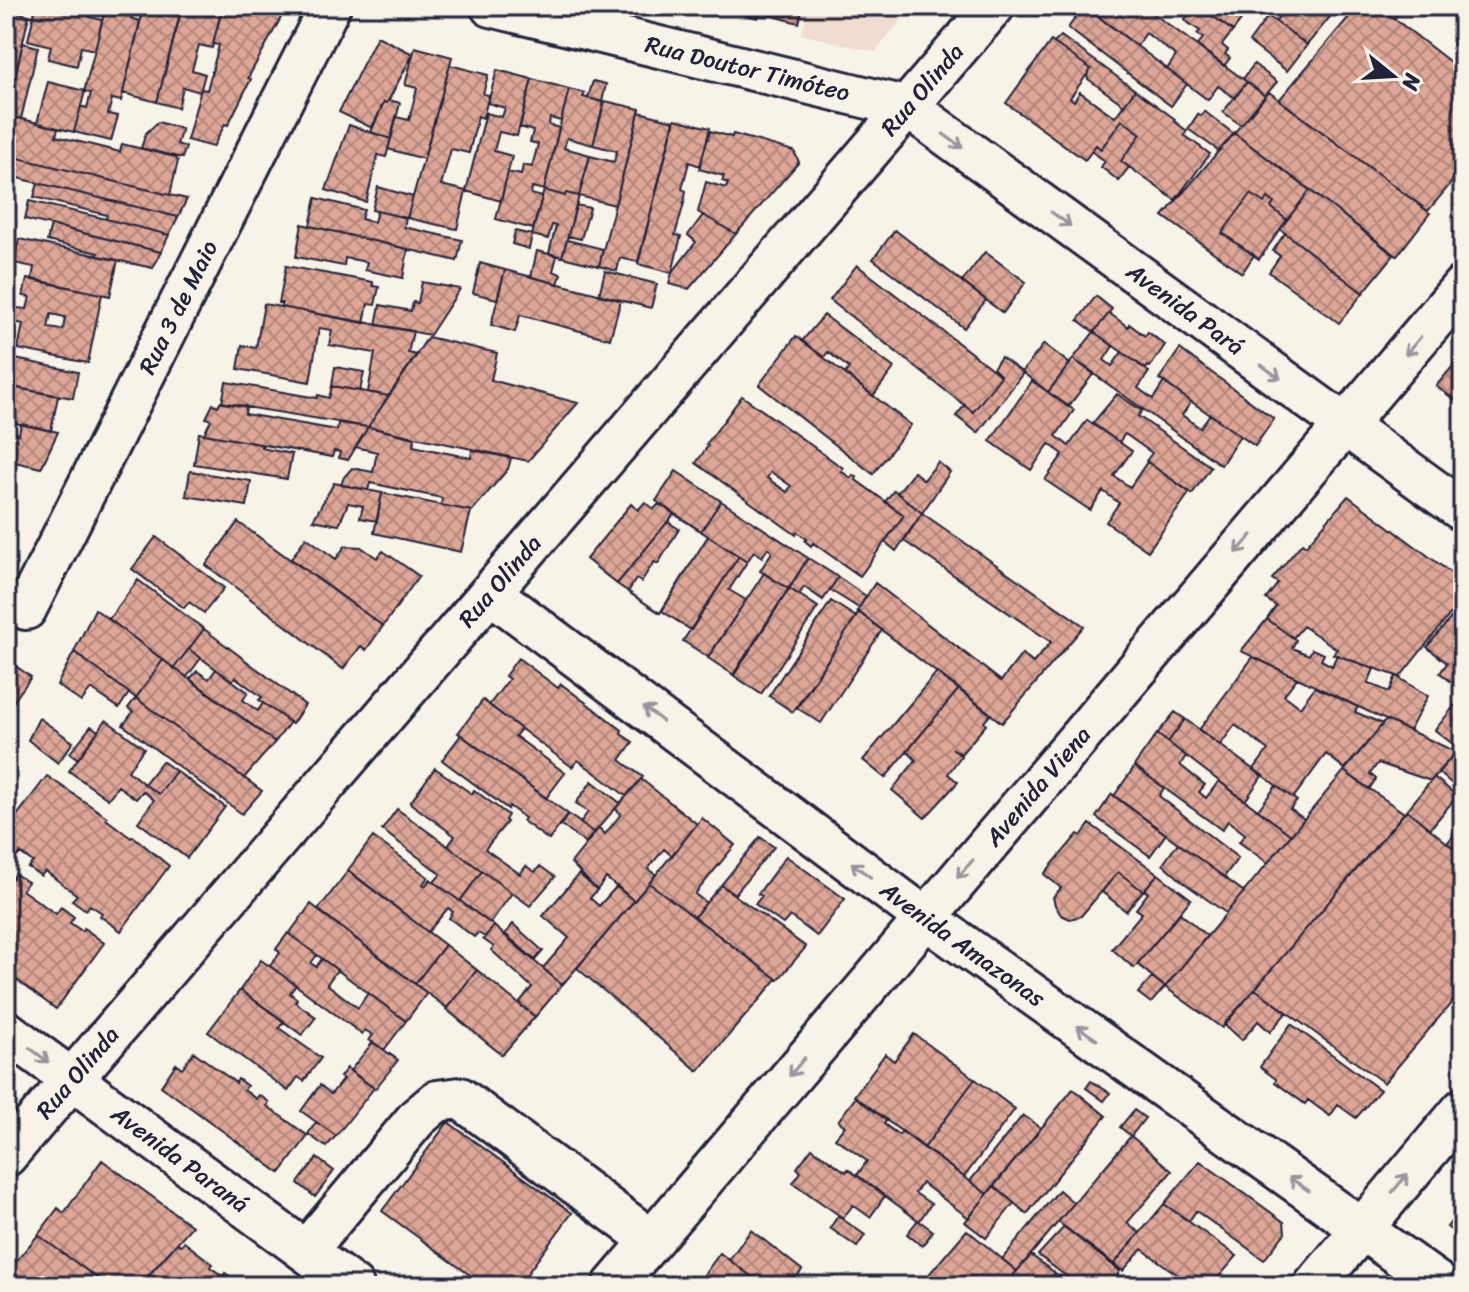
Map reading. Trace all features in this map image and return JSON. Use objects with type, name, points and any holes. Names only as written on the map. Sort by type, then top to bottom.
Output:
[{"type":"street","name":"Rua 3 de Maio","points":[[26,609],[330,6]]},
{"type":"street","name":"Rua Doutor Timóteo","points":[[491,6],[909,108]]},
{"type":"street","name":"Rua Olinda","points":[[6,1156],[994,6]]},
{"type":"street","name":"Avenida Pará","points":[[909,108],[1463,511]]},
{"type":"street","name":"Avenida Viena","points":[[613,1286],[1463,286]]},
{"type":"street","name":"Avenida Amazonas","points":[[491,593],[924,917],[1442,1286]]},
{"type":"street","name":"Avenida Paraná","points":[[6,1031],[353,1286]]},
{"type":"street","points":[[306,1251],[417,1118],[437,1101],[460,1098],[651,1240]]},
{"type":"street","points":[[1314,1286],[1463,1109]]},
{"type":"shaded area","points":[[810,6],[913,6],[875,52],[801,34]]},
{"type":"building","points":[[36,6],[93,6],[90,17],[102,20],[95,50],[81,47],[77,66],[48,59],[51,46],[28,40]]},
{"type":"building","points":[[106,6],[134,6],[131,18],[140,21],[121,101],[112,99],[108,114],[118,116],[111,141],[74,132],[81,106],[87,108],[91,93],[84,92]]},
{"type":"building","points":[[144,6],[173,6],[171,14],[180,16],[157,102],[123,93]]},
{"type":"building","points":[[182,6],[222,8],[212,48],[199,45],[192,70],[205,74],[200,92],[183,87],[178,108],[157,102]]},
{"type":"building","points":[[223,6],[255,13],[257,7],[283,14],[248,78],[251,79],[228,125],[225,124],[213,147],[187,140],[201,89],[207,90],[219,45],[213,44]]},
{"type":"building","points":[[741,6],[761,6],[758,18],[739,13]]},
{"type":"building","points":[[771,6],[808,6],[806,12],[802,11],[799,23],[769,15]]},
{"type":"building","points":[[1084,6],[1187,84],[1171,106],[1068,28]]},
{"type":"building","points":[[1105,6],[1143,6],[1247,82],[1235,98],[1218,86],[1208,100],[1167,69],[1176,56],[1146,33],[1137,46],[1098,16]]},
{"type":"building","points":[[1174,6],[1199,6],[1233,31],[1222,45],[1228,50],[1225,54],[1230,58],[1224,66],[1197,46],[1203,38],[1197,34],[1200,31],[1184,20],[1188,15]]},
{"type":"building","points":[[1199,6],[1252,6],[1233,31]]},
{"type":"building","points":[[1281,6],[1339,6],[1307,45],[1275,21],[1282,13],[1278,10]]},
{"type":"building","points":[[1358,6],[1378,6],[1463,72],[1463,169],[1428,211],[1279,100]]},
{"type":"building","points":[[1378,6],[1405,6],[1394,19]]},
{"type":"building","points":[[6,10],[29,15],[12,90],[6,89]]},
{"type":"building","points":[[1268,16],[1307,45],[1287,71],[1249,42]]},
{"type":"building","points":[[377,36],[413,54],[372,128],[339,112]]},
{"type":"building","points":[[1061,36],[1135,90],[1124,105],[1088,79],[1091,69],[1054,43]]},
{"type":"building","points":[[1051,41],[1091,69],[1070,98],[1074,101],[1080,92],[1115,117],[1135,90],[1175,119],[1187,131],[1184,135],[1210,154],[1175,200],[1121,161],[1141,134],[1122,120],[1101,149],[1096,145],[1085,160],[1006,103]]},
{"type":"building","points":[[23,43],[38,47],[21,119],[6,115]]},
{"type":"building","points":[[415,47],[452,57],[424,159],[388,149],[396,117],[409,120],[417,88],[405,85]]},
{"type":"building","points":[[1254,64],[1277,82],[1265,96],[1243,79]]},
{"type":"building","points":[[450,65],[488,75],[483,94],[489,95],[483,118],[478,116],[469,153],[451,149],[441,185],[466,191],[457,229],[407,218]]},
{"type":"building","points":[[497,70],[532,79],[517,136],[499,132],[494,151],[512,156],[501,201],[466,191],[486,113],[502,117],[505,108],[488,103]]},
{"type":"building","points":[[532,79],[569,89],[561,121],[550,118],[549,125],[559,128],[544,190],[532,187],[531,194],[542,197],[533,229],[496,219],[508,172],[521,175],[523,165],[532,167],[538,144],[530,142],[533,131],[520,127]]},
{"type":"building","points":[[593,81],[606,84],[602,102],[588,98]]},
{"type":"building","points":[[48,82],[85,91],[74,132],[37,123]]},
{"type":"building","points":[[1247,82],[1265,96],[1241,125],[1223,112]]},
{"type":"building","points":[[569,89],[585,93],[583,97],[604,102],[593,145],[567,138],[564,148],[590,155],[579,196],[544,190]]},
{"type":"building","points":[[1269,92],[1430,213],[1397,256],[1234,133]]},
{"type":"building","points":[[605,101],[640,109],[615,205],[579,196],[590,156],[614,162],[617,151],[593,145]]},
{"type":"building","points":[[384,102],[400,103],[391,139],[371,132]]},
{"type":"building","points":[[1204,111],[1234,134],[1219,151],[1188,129],[1198,114],[1201,116]]},
{"type":"building","points":[[639,112],[674,121],[638,262],[620,258],[617,271],[599,266]]},
{"type":"building","points":[[6,115],[58,128],[56,136],[120,152],[122,144],[175,157],[178,161],[170,195],[6,155]]},
{"type":"building","points":[[675,119],[710,128],[700,166],[689,162],[682,189],[686,191],[684,203],[675,235],[681,236],[672,273],[638,264]]},
{"type":"building","points":[[1122,120],[1141,134],[1121,161],[1129,167],[1119,181],[1101,167],[1105,161],[1091,151],[1096,145],[1101,149]]},
{"type":"building","points":[[158,122],[182,129],[177,144],[186,147],[182,158],[141,148],[146,133]]},
{"type":"building","points":[[349,125],[391,139],[386,157],[378,155],[366,202],[326,190]]},
{"type":"building","points":[[710,131],[732,137],[733,134],[794,151],[799,162],[736,234],[698,212],[706,182],[726,188],[728,183],[722,181],[724,176],[699,169]]},
{"type":"building","points":[[1234,133],[1310,190],[1287,220],[1271,207],[1274,203],[1268,198],[1264,203],[1251,194],[1222,233],[1254,255],[1242,273],[1163,216]]},
{"type":"building","points":[[6,155],[187,199],[178,217],[38,183],[6,175]]},
{"type":"building","points":[[38,183],[178,217],[169,235],[106,219],[107,215],[34,197]]},
{"type":"building","points":[[378,187],[413,197],[407,218],[372,210]]},
{"type":"building","points":[[544,190],[579,196],[562,257],[549,253],[556,226],[552,225],[548,239],[532,235]]},
{"type":"building","points":[[1310,190],[1394,255],[1363,293],[1280,229]]},
{"type":"building","points":[[1251,194],[1264,203],[1268,198],[1274,203],[1271,207],[1287,220],[1259,259],[1222,233]]},
{"type":"building","points":[[316,198],[364,210],[361,219],[374,222],[377,211],[406,218],[404,227],[462,240],[457,261],[310,226]]},
{"type":"building","points":[[29,201],[169,235],[161,252],[25,219]]},
{"type":"building","points":[[576,205],[590,208],[581,239],[568,236]]},
{"type":"building","points":[[703,215],[736,234],[689,289],[669,284],[672,273],[696,242],[688,235]]},
{"type":"building","points":[[302,224],[408,249],[403,278],[365,270],[367,262],[345,258],[344,266],[296,257]]},
{"type":"building","points":[[51,225],[161,252],[153,268],[97,256],[98,253],[47,241]]},
{"type":"building","points":[[895,230],[986,300],[964,328],[873,259]]},
{"type":"building","points":[[515,231],[532,235],[529,249],[512,244]]},
{"type":"building","points":[[1285,233],[1363,293],[1339,323],[1269,272],[1280,256],[1273,251]]},
{"type":"building","points":[[19,239],[118,260],[110,296],[32,279],[34,267],[14,263]]},
{"type":"building","points":[[567,240],[603,249],[599,266],[562,257]]},
{"type":"building","points":[[537,251],[557,256],[553,271],[561,274],[558,284],[531,277]]},
{"type":"building","points":[[985,252],[1026,282],[1003,313],[962,282]]},
{"type":"building","points":[[480,263],[505,270],[497,299],[473,293]]},
{"type":"building","points":[[857,265],[1001,376],[973,412],[830,300]]},
{"type":"building","points":[[286,266],[373,282],[373,286],[379,287],[375,305],[368,304],[364,323],[281,307],[282,303],[279,303]]},
{"type":"building","points":[[505,270],[621,300],[610,339],[520,315],[515,332],[491,325]]},
{"type":"building","points":[[605,271],[657,284],[651,308],[599,295]]},
{"type":"building","points":[[6,274],[13,276],[6,307]]},
{"type":"building","points":[[27,279],[102,294],[88,363],[18,349],[23,324],[6,320],[6,307],[27,309],[30,297],[23,296]],"holes":[[[51,314],[65,317],[63,330],[48,328]]]},
{"type":"building","points":[[422,282],[460,289],[430,335],[376,325],[380,305],[411,311],[413,302],[418,303]]},
{"type":"building","points":[[1096,296],[1112,309],[1094,332],[1078,320]]},
{"type":"building","points":[[264,304],[413,331],[408,353],[417,355],[389,396],[368,392],[375,353],[329,345],[332,330],[319,328],[310,382],[238,369],[242,345],[256,348]]},
{"type":"building","points":[[1109,313],[1145,336],[1148,332],[1165,345],[1150,367],[1146,369],[1094,332]]},
{"type":"building","points":[[824,315],[894,368],[873,396],[845,374],[849,368],[828,352],[824,357],[802,341]]},
{"type":"building","points":[[1094,332],[1113,346],[1104,360],[1112,366],[1122,352],[1149,372],[1138,388],[1153,399],[1164,382],[1191,402],[1182,415],[1200,428],[1210,414],[1240,436],[1221,465],[1073,359]]},
{"type":"building","points":[[796,336],[911,425],[873,474],[759,385]]},
{"type":"building","points":[[428,337],[497,353],[491,380],[578,403],[528,461],[368,427]]},
{"type":"building","points":[[1044,344],[1070,364],[1048,392],[1022,372]]},
{"type":"building","points":[[1180,349],[1274,419],[1255,446],[1159,379]]},
{"type":"building","points":[[1463,354],[1463,406],[1436,386]]},
{"type":"building","points":[[6,357],[78,372],[73,398],[6,386]]},
{"type":"building","points":[[1001,357],[1023,373],[978,433],[956,416],[965,405],[973,412],[1001,376],[993,368]]},
{"type":"building","points":[[1073,359],[1094,373],[1068,407],[1048,392]]},
{"type":"building","points":[[335,367],[364,372],[360,391],[332,386]]},
{"type":"building","points":[[1032,381],[1074,410],[1056,436],[1069,446],[1087,420],[1132,451],[1114,476],[1130,487],[1147,462],[1190,492],[1148,551],[1106,522],[1119,503],[1103,491],[1090,510],[1045,480],[1063,454],[1049,444],[1031,470],[990,441]]},
{"type":"building","points":[[226,382],[317,398],[318,395],[329,398],[332,386],[389,396],[368,427],[222,403]]},
{"type":"building","points":[[6,386],[58,396],[51,431],[6,421]]},
{"type":"building","points":[[1117,394],[1142,411],[1138,416],[1211,467],[1192,494],[1146,461],[1152,453],[1125,434],[1119,442],[1092,424]]},
{"type":"building","points":[[742,396],[843,468],[841,471],[851,478],[853,475],[857,477],[856,480],[904,515],[860,576],[813,543],[811,546],[805,541],[807,539],[797,532],[796,535],[696,463]],"holes":[[[771,472],[791,486],[787,492],[767,478]]]},
{"type":"building","points":[[220,402],[246,406],[245,414],[337,430],[338,423],[368,427],[348,460],[339,458],[340,452],[334,451],[332,457],[204,434],[211,420],[206,418],[213,404],[218,406]]},
{"type":"building","points":[[21,424],[58,432],[41,468],[6,460],[6,431],[19,434]]},
{"type":"building","points":[[368,427],[415,438],[413,446],[471,458],[472,450],[511,458],[508,469],[472,511],[441,505],[442,498],[370,483],[368,490],[341,485],[352,468],[373,472],[377,452],[356,447]]},
{"type":"building","points":[[199,433],[261,444],[261,448],[292,454],[287,479],[194,464]]},
{"type":"building","points":[[938,462],[950,472],[922,513],[897,493],[914,472],[924,480]]},
{"type":"building","points":[[190,471],[251,481],[247,506],[186,496]]},
{"type":"building","points":[[676,471],[721,501],[701,531],[656,501]]},
{"type":"building","points":[[334,483],[382,493],[377,521],[360,518],[363,506],[348,503],[339,525],[313,520]]},
{"type":"building","points":[[894,490],[922,513],[896,551],[885,542],[904,515],[885,502]]},
{"type":"building","points":[[382,493],[471,511],[461,552],[374,533]]},
{"type":"building","points":[[1348,496],[1463,582],[1463,598],[1400,677],[1333,654],[1337,649],[1303,626],[1293,638],[1267,619],[1276,606],[1266,599],[1278,583],[1272,579],[1302,543],[1306,546]]},
{"type":"building","points":[[721,501],[808,558],[789,589],[760,571],[772,552],[768,548],[762,557],[754,551],[747,562],[701,531]]},
{"type":"building","points":[[645,502],[654,509],[659,504],[674,514],[617,584],[586,559],[631,504],[638,510]]},
{"type":"building","points":[[922,513],[1084,626],[1002,723],[857,611],[875,583],[1001,681],[1022,654],[1033,663],[1051,642],[904,541]]},
{"type":"building","points":[[674,514],[708,536],[660,613],[628,592],[636,579],[641,582],[654,562],[658,564],[679,529],[668,522]]},
{"type":"building","points":[[674,514],[708,536],[660,613],[617,584]]},
{"type":"building","points":[[238,522],[383,626],[366,650],[361,646],[343,669],[206,565]]},
{"type":"building","points":[[708,536],[739,556],[691,630],[662,611]]},
{"type":"building","points":[[156,537],[224,588],[204,613],[189,602],[184,608],[132,569]]},
{"type":"building","points":[[306,537],[336,559],[345,546],[361,547],[377,558],[383,551],[419,576],[383,626],[291,559]]},
{"type":"building","points":[[739,556],[747,562],[729,590],[746,600],[708,657],[683,641]]},
{"type":"building","points":[[808,558],[838,577],[823,600],[804,587],[799,595],[789,588]]},
{"type":"building","points":[[764,573],[789,589],[734,675],[708,658]]},
{"type":"building","points":[[838,577],[866,596],[859,608],[830,590]]},
{"type":"building","points":[[138,580],[204,629],[174,668],[109,619]]},
{"type":"building","points":[[789,588],[818,607],[761,694],[733,675]]},
{"type":"building","points":[[831,601],[856,617],[793,712],[769,696]]},
{"type":"building","points":[[1463,603],[1463,681],[1458,687],[1440,673],[1447,663],[1427,647]]},
{"type":"building","points":[[95,609],[163,660],[136,698],[74,652]]},
{"type":"building","points":[[859,612],[882,630],[821,723],[797,708]]},
{"type":"building","points":[[1267,619],[1296,640],[1292,648],[1309,655],[1312,649],[1324,654],[1321,660],[1332,666],[1337,655],[1374,669],[1368,683],[1389,692],[1396,676],[1428,696],[1409,731],[1241,651]]},
{"type":"building","points":[[204,629],[305,705],[292,724],[259,700],[262,697],[235,677],[232,681],[189,649]]},
{"type":"building","points":[[189,649],[201,658],[187,677],[174,668]]},
{"type":"building","points":[[74,652],[129,693],[119,708],[91,689],[81,702],[57,685]]},
{"type":"building","points":[[1253,657],[1297,678],[1284,695],[1300,707],[1315,687],[1358,707],[1355,712],[1383,724],[1345,769],[1326,754],[1293,798],[1254,769],[1268,750],[1235,725],[1220,745],[1199,730]]},
{"type":"building","points":[[518,658],[558,688],[561,684],[622,730],[621,734],[633,742],[620,760],[643,777],[626,796],[578,760],[572,767],[489,705],[509,679],[505,676]]},
{"type":"building","points":[[6,659],[31,677],[6,712]]},
{"type":"building","points":[[163,660],[275,742],[244,778],[136,698]]},
{"type":"building","points":[[216,669],[248,692],[243,700],[258,711],[263,703],[290,722],[275,742],[190,679],[197,671],[209,679]]},
{"type":"building","points":[[937,672],[959,689],[885,778],[863,760]]},
{"type":"building","points":[[959,689],[991,714],[984,722],[986,725],[961,754],[952,748],[961,756],[948,774],[958,782],[925,818],[892,790],[916,760],[907,751]]},
{"type":"building","points":[[1463,695],[1463,752],[1435,730]]},
{"type":"building","points":[[136,698],[262,791],[242,814],[123,725],[133,712],[128,708]]},
{"type":"building","points":[[483,700],[521,729],[515,736],[565,773],[546,798],[458,733]]},
{"type":"building","points":[[1175,712],[1185,719],[1168,742],[1157,734]]},
{"type":"building","points":[[39,718],[73,742],[58,763],[28,740]]},
{"type":"building","points":[[1185,719],[1262,776],[1245,801],[1168,742]]},
{"type":"building","points":[[106,720],[144,748],[128,771],[144,784],[159,794],[176,771],[225,807],[187,858],[138,822],[154,800],[143,791],[136,799],[118,786],[108,799],[69,771]]},
{"type":"building","points":[[1386,720],[1456,752],[1431,781],[1378,763],[1370,774],[1376,779],[1369,789],[1344,771]]},
{"type":"building","points":[[91,726],[98,731],[78,759],[70,753]]},
{"type":"building","points":[[1157,734],[1186,756],[1180,765],[1205,785],[1199,792],[1206,798],[1219,781],[1291,835],[1268,863],[1239,842],[1245,834],[1228,821],[1222,830],[1134,766]]},
{"type":"building","points":[[461,735],[568,814],[549,840],[509,806],[508,809],[442,760]]},
{"type":"building","points":[[1456,752],[1463,758],[1463,793],[1438,772]]},
{"type":"building","points":[[162,761],[176,771],[159,794],[144,784]]},
{"type":"building","points":[[1135,766],[1164,788],[1159,796],[1238,858],[1224,877],[1114,796]]},
{"type":"building","points":[[435,768],[472,794],[474,790],[508,815],[507,822],[485,849],[520,874],[526,866],[535,872],[540,866],[555,877],[530,906],[448,846],[455,836],[410,803]]},
{"type":"building","points":[[1344,771],[1404,813],[1222,1028],[1165,987]]},
{"type":"building","points":[[47,776],[107,817],[131,838],[133,836],[169,866],[121,931],[90,905],[86,910],[72,900],[77,895],[45,871],[41,876],[28,867],[33,862],[6,847],[6,830]]},
{"type":"building","points":[[1434,777],[1457,796],[1430,829],[1407,810]]},
{"type":"building","points":[[641,779],[697,824],[672,856],[664,849],[648,869],[656,875],[634,901],[606,878],[597,890],[571,863],[599,828],[605,834],[621,814],[615,809]]},
{"type":"building","points":[[592,781],[620,803],[594,833],[580,823],[588,812],[576,803]]},
{"type":"building","points":[[1276,786],[1297,801],[1290,809],[1304,819],[1291,835],[1258,810]]},
{"type":"building","points":[[1112,794],[1166,834],[1150,856],[1096,817]]},
{"type":"building","points":[[397,809],[482,871],[460,901],[434,882],[441,874],[382,830]]},
{"type":"building","points":[[1407,810],[1463,856],[1463,989],[1384,1083],[1255,989]]},
{"type":"building","points":[[568,814],[594,833],[585,843],[561,825]]},
{"type":"building","points":[[702,818],[735,845],[695,894],[706,903],[694,917],[649,883]]},
{"type":"building","points":[[1090,824],[1158,874],[1143,891],[1118,872],[1081,916],[1070,919],[1061,915],[1055,905],[1053,897],[1061,888],[1044,874]]},
{"type":"building","points":[[1463,824],[1463,856],[1447,843]]},
{"type":"building","points":[[373,837],[428,877],[423,884],[425,886],[430,879],[494,926],[485,937],[478,933],[474,937],[449,918],[453,912],[448,908],[428,932],[348,870]]},
{"type":"building","points":[[760,837],[774,847],[735,894],[721,885]]},
{"type":"building","points":[[1178,843],[1244,892],[1226,913],[1163,864]]},
{"type":"building","points":[[786,856],[845,899],[817,936],[790,916],[783,924],[755,904],[762,896],[758,894]]},
{"type":"building","points":[[348,871],[445,945],[415,984],[318,910]]},
{"type":"building","points":[[482,871],[512,893],[490,923],[460,901]]},
{"type":"building","points":[[1118,872],[1143,891],[1126,911],[1102,892]]},
{"type":"building","points":[[6,874],[12,879],[15,874],[28,882],[22,890],[56,914],[61,907],[74,917],[70,923],[82,931],[84,928],[104,943],[56,1009],[6,972]]},
{"type":"building","points":[[579,874],[597,890],[590,898],[599,906],[617,886],[634,901],[562,985],[543,968],[569,938],[543,916]]},
{"type":"building","points":[[1158,874],[1191,899],[1134,968],[1112,949],[1142,913],[1136,909],[1148,893],[1144,890]]},
{"type":"building","points":[[649,883],[777,979],[698,1071],[577,968]]},
{"type":"building","points":[[721,885],[806,947],[778,980],[694,917]]},
{"type":"building","points":[[311,904],[427,993],[406,1021],[289,934]]},
{"type":"building","points":[[1180,913],[1207,936],[1165,987],[1137,964]]},
{"type":"building","points":[[513,924],[543,951],[535,960],[505,934]]},
{"type":"building","points":[[494,926],[562,985],[535,1017],[519,1003],[532,987],[483,939]]},
{"type":"building","points":[[288,933],[317,955],[311,963],[316,967],[322,959],[337,970],[327,984],[358,1008],[368,993],[406,1021],[384,1050],[369,1040],[373,1035],[365,1030],[362,1034],[270,966],[280,953],[276,949]]},
{"type":"building","points":[[445,945],[477,970],[447,1008],[415,984]]},
{"type":"building","points":[[261,960],[296,985],[290,993],[297,999],[295,1002],[316,1017],[302,1035],[240,990]]},
{"type":"building","points":[[477,970],[535,1017],[502,1055],[446,1009]]},
{"type":"building","points":[[1152,977],[1165,987],[1151,1003],[1138,993]]},
{"type":"building","points":[[1255,989],[1287,1012],[1270,1032],[1258,1021],[1242,1040],[1224,1024]]},
{"type":"building","points":[[240,990],[284,1021],[279,1028],[321,1058],[304,1081],[298,1077],[288,1091],[208,1032]]},
{"type":"building","points":[[1291,1024],[1380,1090],[1356,1118],[1338,1105],[1330,1116],[1308,1100],[1305,1104],[1260,1067]]},
{"type":"building","points":[[914,1034],[975,1079],[924,1148],[854,1096],[885,1054],[894,1061]]},
{"type":"building","points":[[373,1042],[398,1060],[375,1089],[350,1071]]},
{"type":"building","points":[[194,1052],[236,1083],[238,1079],[247,1086],[244,1090],[256,1099],[259,1095],[269,1102],[267,1106],[308,1136],[280,1173],[161,1086],[176,1064],[182,1068]]},
{"type":"building","points":[[347,1068],[374,1088],[336,1136],[301,1111],[320,1085],[331,1094]]},
{"type":"building","points":[[975,1079],[1015,1109],[964,1177],[924,1148]]},
{"type":"building","points":[[1091,1081],[1110,1093],[1104,1101],[1086,1088]]},
{"type":"building","points":[[1073,1089],[1106,1116],[1027,1214],[994,1186]]},
{"type":"building","points":[[856,1097],[887,1120],[884,1124],[899,1135],[902,1131],[987,1194],[969,1218],[922,1183],[915,1193],[931,1204],[919,1221],[857,1175],[867,1161],[835,1138],[845,1126],[838,1121]]},
{"type":"building","points":[[1134,1110],[1145,1118],[1131,1136],[1120,1127]]},
{"type":"building","points":[[1023,1115],[1041,1128],[987,1194],[970,1181]]},
{"type":"building","points":[[316,1122],[336,1136],[326,1147],[308,1134]]},
{"type":"building","points":[[448,1122],[572,1213],[518,1286],[485,1286],[382,1211]]},
{"type":"building","points":[[1131,1136],[1172,1171],[1127,1223],[1140,1233],[1114,1264],[1058,1222]]},
{"type":"building","points":[[812,1148],[885,1196],[870,1217],[853,1205],[843,1218],[793,1183],[801,1172],[797,1168]]},
{"type":"building","points":[[317,1158],[334,1171],[315,1197],[298,1183]]},
{"type":"building","points":[[102,1160],[192,1226],[139,1286],[108,1286],[38,1235],[58,1208],[64,1213]]},
{"type":"building","points":[[1200,1161],[1284,1222],[1285,1233],[1264,1260],[1196,1211],[1189,1221],[1164,1204]]},
{"type":"building","points":[[994,1186],[1014,1203],[986,1238],[965,1222]]},
{"type":"building","points":[[1059,1190],[1074,1203],[1017,1271],[1002,1259]]},
{"type":"building","points":[[1164,1204],[1237,1256],[1211,1286],[1193,1286],[1142,1249],[1123,1271],[1114,1264]]},
{"type":"building","points":[[1463,1206],[1463,1239],[1447,1227]]},
{"type":"building","points":[[838,1216],[865,1235],[857,1247],[830,1228]]},
{"type":"building","points":[[918,1220],[933,1231],[922,1246],[907,1234]]},
{"type":"building","points":[[1064,1227],[1120,1271],[1115,1278],[1125,1286],[1079,1286],[1038,1255]]},
{"type":"building","points":[[751,1230],[802,1270],[790,1286],[765,1286],[729,1260]]},
{"type":"building","points":[[967,1230],[1017,1271],[1004,1286],[919,1286]]},
{"type":"building","points":[[38,1235],[108,1286],[6,1286],[6,1273]]},
{"type":"building","points":[[184,1242],[213,1264],[210,1267],[244,1286],[151,1286],[156,1281],[149,1275],[177,1243],[181,1245]]},
{"type":"building","points":[[720,1253],[765,1286],[702,1286],[705,1282],[701,1279]]},
{"type":"building","points":[[1031,1255],[1055,1273],[1045,1286],[1004,1286]]},
{"type":"building","points":[[1055,1273],[1072,1286],[1045,1286]]},
{"type":"building","points":[[1130,1278],[1140,1286],[1125,1286]]}]
